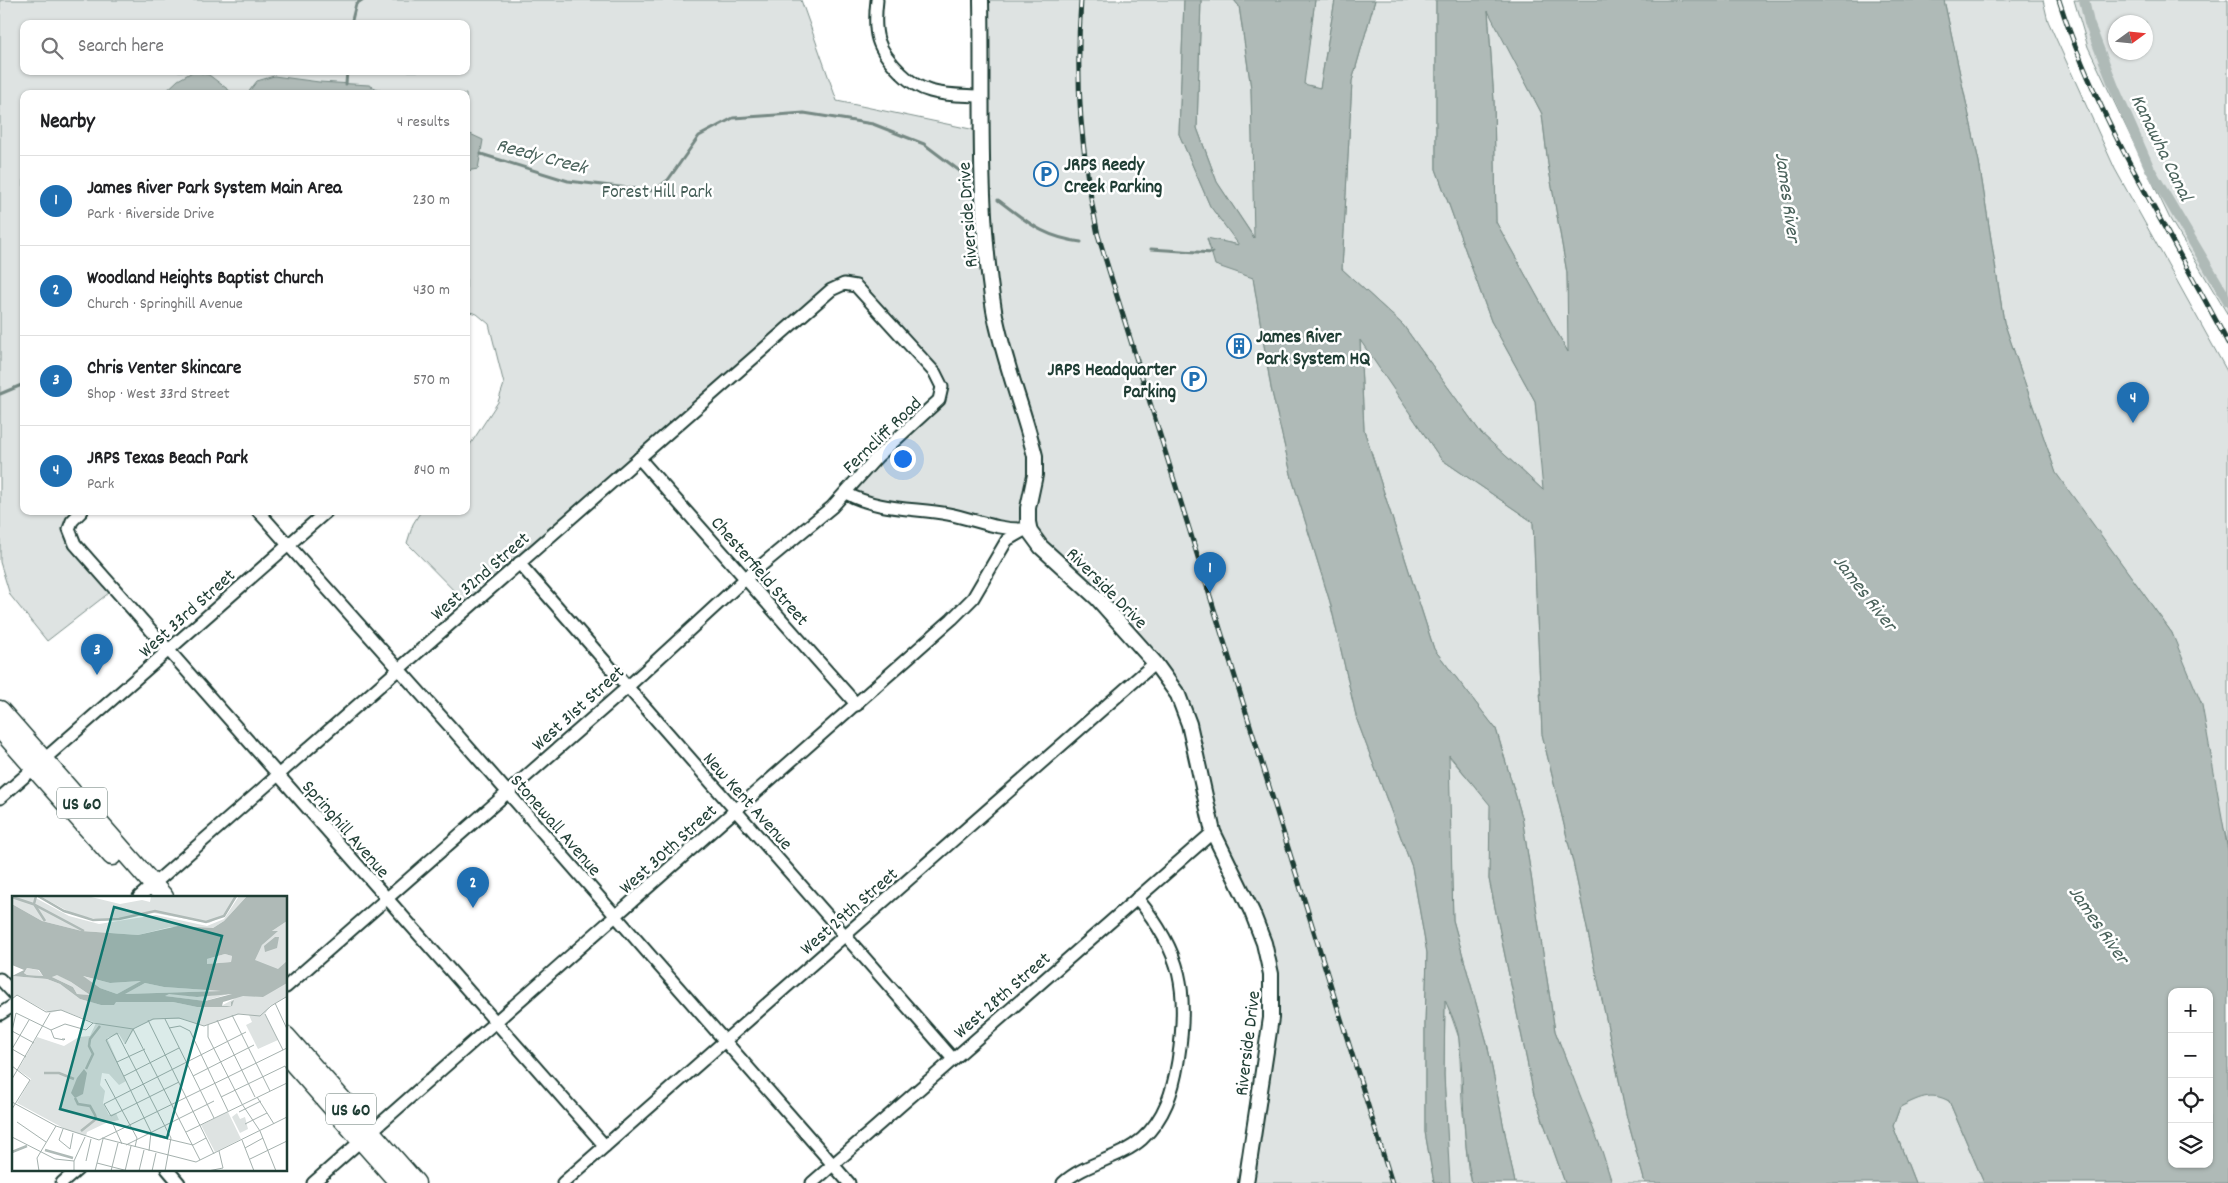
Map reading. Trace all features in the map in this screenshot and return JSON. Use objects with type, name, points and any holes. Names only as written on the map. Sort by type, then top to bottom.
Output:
[{"type":"main road","name":"US 60","points":[[0,710],[39,764],[150,893]]},
{"type":"main road","name":"US 60","points":[[0,729],[39,764]]},
{"type":"main road","name":"US 60","points":[[288,1038],[366,1136],[399,1183]]},
{"type":"main road","name":"US 60","points":[[288,1056],[366,1136],[416,1183]]},
{"type":"street","points":[[876,0],[875,31],[880,47],[890,61],[907,78],[919,86],[937,93],[980,96]]},
{"type":"street","name":"Riverside Drive","points":[[981,0],[980,96],[983,224],[990,283],[1002,342],[1036,462],[1028,508],[1028,528],[1037,542],[1089,589],[1173,686],[1183,705],[1191,734],[1213,832],[1255,919],[1264,943],[1271,974],[1271,1018],[1246,1183]]},
{"type":"street","name":"Ferncliff Road","points":[[844,284],[853,284],[858,288],[935,373],[941,382],[942,392],[937,403],[877,457],[846,493],[871,504],[950,515],[1002,528],[1028,528]]},
{"type":"street","name":"West 32nd Street","points":[[150,893],[277,775],[831,290],[844,284]]},
{"type":"street","name":"Chesterfield Street","points":[[639,458],[857,705]]},
{"type":"street","name":"West 31st Street","points":[[288,985],[627,687],[746,578],[846,493]]},
{"type":"street","name":"Springhill Avenue","points":[[78,515],[72,521],[69,529],[75,544],[604,1146]]},
{"type":"street","name":"Stonewall Avenue","points":[[262,515],[849,1183]]},
{"type":"street","name":"West 33rd Street","points":[[0,798],[322,515]]},
{"type":"street","name":"West 30th Street","points":[[312,1183],[616,918],[965,608],[1007,540],[1028,528]]},
{"type":"street","name":"New Kent Avenue","points":[[519,563],[953,1059]]},
{"type":"street","name":"West 29th Street","points":[[563,1183],[1155,663]]},
{"type":"street","name":"West 28th Street","points":[[812,1183],[1213,832]]},
{"type":"street","points":[[1065,1181],[1082,1169],[1122,1153],[1142,1139],[1158,1122],[1172,1090],[1183,1024],[1182,987],[1178,968],[1164,934],[1137,898]]},
{"type":"street","points":[[0,979],[12,992]]},
{"type":"street","points":[[0,1014],[12,1006]]},
{"type":"street","points":[[62,1183],[77,1170]]},
{"type":"street","points":[[168,1170],[179,1183]]},
{"type":"green space","name":"Forest Hill Park","points":[[0,0],[801,0],[837,101],[980,131],[981,0],[1184,0],[1179,134],[1210,206],[1240,245],[1207,239],[1212,253],[1253,277],[1271,388],[1292,478],[1330,602],[1357,720],[1412,867],[1427,953],[1425,1132],[1434,1183],[1246,1183],[1271,974],[1223,856],[1178,695],[1033,538],[846,493],[937,403],[942,387],[857,288],[844,284],[469,606],[407,543],[413,524],[419,515],[470,515],[470,445],[498,402],[504,384],[489,324],[477,314],[470,312],[470,90],[20,90],[20,515],[80,515],[70,529],[114,589],[47,641],[10,595],[0,562]]},
{"type":"green space","points":[[1201,0],[1234,0],[1239,6],[1251,88],[1255,239],[1217,182],[1197,128]]},
{"type":"green space","points":[[1315,0],[1335,0],[1320,88],[1303,85]]},
{"type":"green space","points":[[1375,0],[1436,0],[1436,169],[1491,321],[1535,401],[1544,491],[1481,433],[1403,325],[1342,269],[1352,81]]},
{"type":"green space","points":[[1944,0],[2043,0],[2048,21],[2115,169],[2228,373],[2228,851],[2226,837],[2172,633],[2056,474],[2004,322],[1979,162]]},
{"type":"green space","points":[[2074,0],[2228,0],[2228,315],[2170,219],[2088,47]]},
{"type":"green space","points":[[1488,9],[1542,114],[1548,164],[1567,273],[1569,354],[1496,222],[1494,101]]},
{"type":"green space","points":[[1360,339],[1441,459],[1533,522],[1542,734],[1573,862],[1627,1118],[1645,1183],[1612,1183],[1555,1031],[1522,817],[1496,729],[1434,649],[1364,430]]},
{"type":"green space","points":[[1448,755],[1491,805],[1489,879],[1534,1095],[1565,1183],[1515,1183],[1487,1043],[1453,920]]},
{"type":"green space","points":[[1445,998],[1459,1038],[1462,1102],[1468,1168],[1472,1183],[1450,1183],[1449,1178],[1444,1075]]},
{"type":"green space","points":[[1936,1094],[1949,1101],[1984,1183],[1915,1183],[1893,1126],[1900,1107],[1917,1098]]},
{"type":"water","name":"James River","points":[[1184,0],[1201,0],[1197,128],[1217,182],[1254,238],[1251,88],[1239,6],[1234,0],[1315,0],[1304,84],[1320,88],[1335,0],[1375,0],[1352,81],[1342,269],[1403,325],[1481,433],[1543,490],[1535,401],[1491,321],[1436,169],[1436,0],[1944,0],[1979,162],[2004,322],[2056,473],[2172,633],[2202,705],[2228,851],[2228,1183],[1984,1183],[1949,1101],[1936,1096],[1930,1096],[1900,1107],[1893,1126],[1915,1183],[1645,1183],[1627,1118],[1573,862],[1542,734],[1533,522],[1441,459],[1360,340],[1364,430],[1434,649],[1496,729],[1522,817],[1555,1031],[1602,1151],[1612,1183],[1565,1183],[1534,1095],[1489,879],[1490,805],[1449,755],[1453,920],[1487,1043],[1515,1183],[1472,1183],[1466,1147],[1458,1035],[1445,1000],[1444,1075],[1450,1183],[1434,1183],[1425,1132],[1427,953],[1412,867],[1357,720],[1330,602],[1292,478],[1271,388],[1253,278],[1215,265],[1207,238],[1239,245],[1210,206],[1179,134]],"holes":[[[1488,11],[1542,114],[1548,164],[1567,273],[1568,352],[1496,222],[1494,101]]]},
{"type":"water","points":[[187,75],[209,75],[229,90],[167,90]]},
{"type":"water","points":[[274,76],[319,82],[369,85],[380,90],[250,90],[257,81]]},
{"type":"water","points":[[470,134],[483,140],[478,169],[470,170]]},
{"type":"waterway","points":[[352,20],[356,4],[362,0]]},
{"type":"waterway","name":"Kanawha Canal","points":[[2084,0],[2089,23],[2114,87],[2150,169],[2228,301]]},
{"type":"waterway","points":[[346,84],[347,75]]},
{"type":"waterway","name":"Reedy Creek","points":[[481,154],[568,181],[654,191],[668,180],[699,136],[733,118],[804,113],[873,124],[924,144],[969,178]]},
{"type":"waterway","name":"Reedy Creek","points":[[998,200],[1036,227],[1067,240],[1081,242]]},
{"type":"waterway","name":"Reedy Creek","points":[[1151,249],[1212,253]]},
{"type":"waterway","name":"Reedy Creek","points":[[0,394],[20,386]]},
{"type":"railway","points":[[1081,0],[1079,31],[1081,118],[1087,176],[1098,235],[1392,1183]]},
{"type":"railway","points":[[2059,0],[2075,45],[2114,133],[2228,343]]},
{"type":"place","name":"JRPS Reedy Creek Parking","points":[[1046,174]]},
{"type":"place","name":"James River Park System HQ","points":[[1239,346]]},
{"type":"place","name":"JRPS Headquarter Parking","points":[[1194,379]]},
{"type":"place","name":"JRPS Texas Beach Park","points":[[2133,423]]},
{"type":"place","name":"James River Park System Main Area","points":[[1210,593]]},
{"type":"place","name":"Chris Venter Skincare","points":[[97,675]]},
{"type":"place","name":"Woodland Heights Baptist Church","points":[[473,908]]}]
